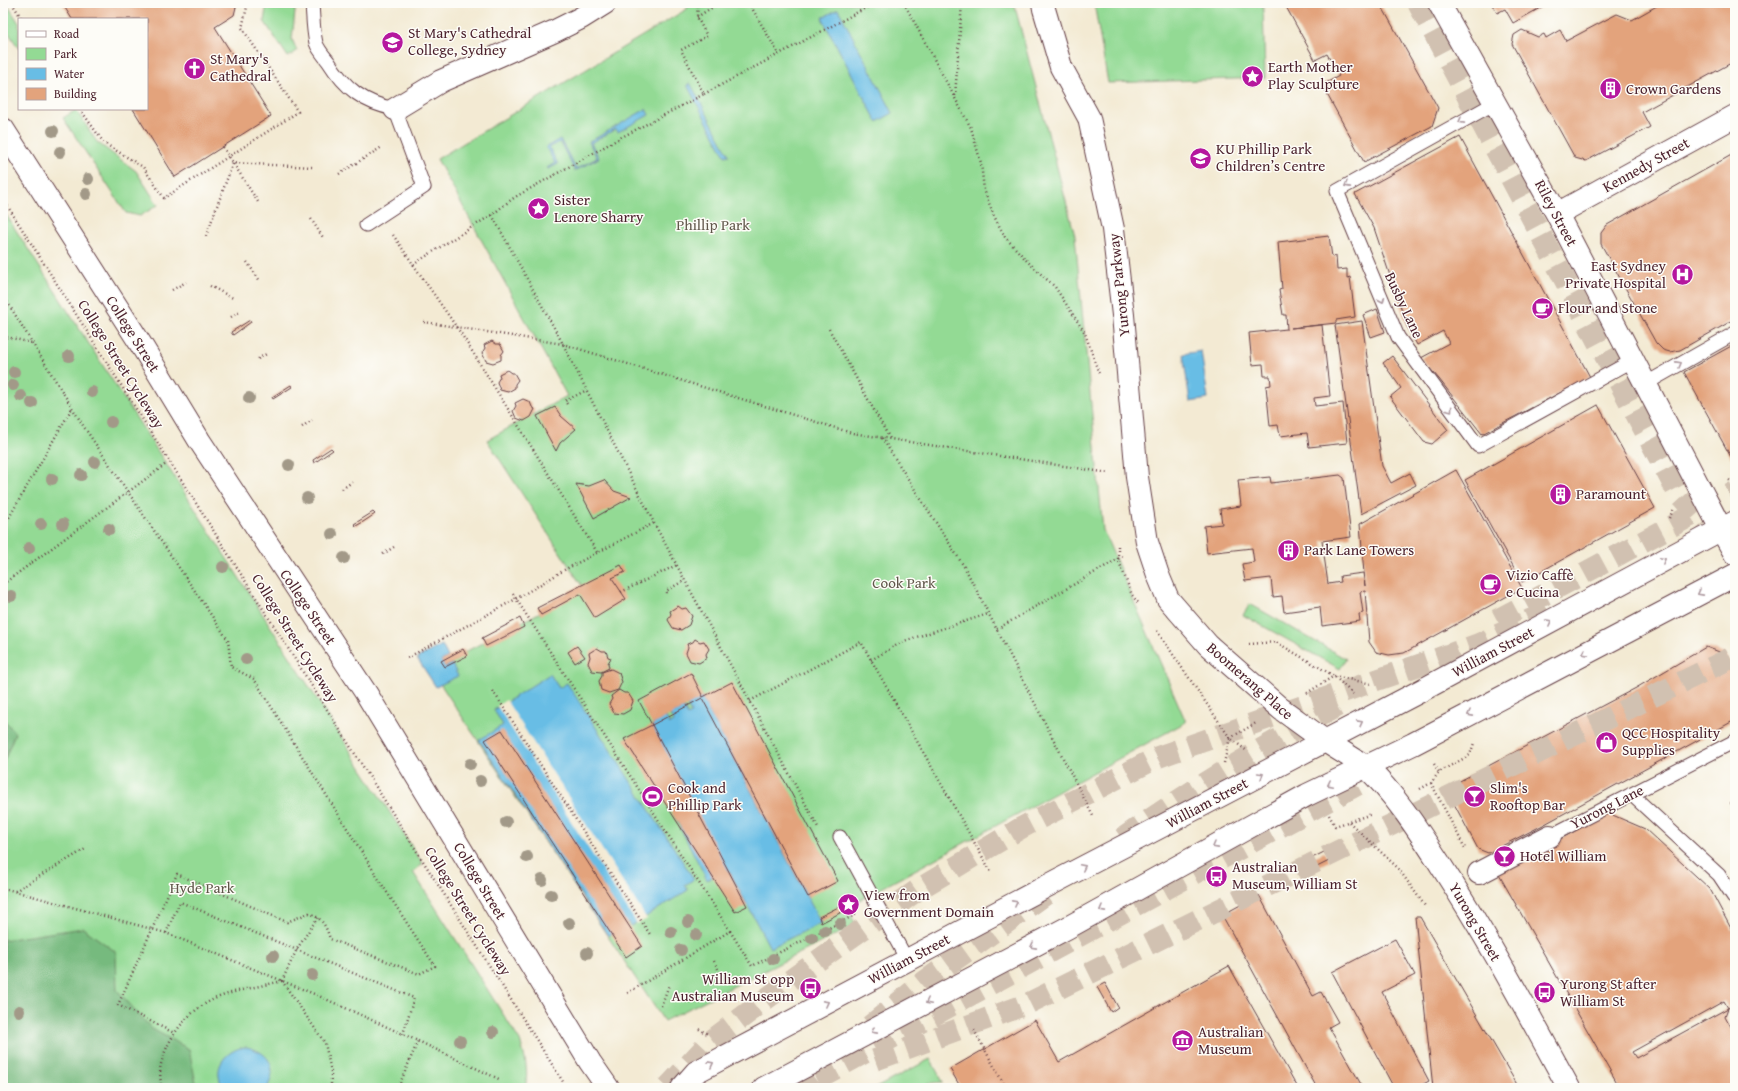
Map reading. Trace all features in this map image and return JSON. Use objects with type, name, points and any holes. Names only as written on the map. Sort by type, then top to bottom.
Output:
[{"type":"main road","points":[[395,109],[441,81],[555,31],[581,18],[605,3]]},
{"type":"main road","name":"Yurong Parkway","points":[[1043,3],[1061,67],[1089,118],[1113,229],[1123,315],[1137,477],[1147,542],[1158,575]]},
{"type":"main road","name":"Riley Street","points":[[1439,3],[1557,214],[1632,361],[1728,525],[1735,554]]},
{"type":"main road","name":"Kennedy Street","points":[[1557,214],[1735,116]]},
{"type":"main road","name":"College Street","points":[[3,129],[136,337],[199,440],[366,693],[590,1062],[608,1088]]},
{"type":"main road","name":"William Street","points":[[682,1088],[696,1072],[1325,741],[1728,525]]},
{"type":"main road","name":"Boomerang Place","points":[[1158,575],[1168,599],[1210,648],[1280,709],[1325,741],[1365,766]]},
{"type":"main road","points":[[764,1088],[962,985],[1240,832],[1365,766],[1413,744],[1735,575]]},
{"type":"main road","name":"Yurong Street","points":[[1365,766],[1386,787],[1454,886],[1476,922],[1569,1088]]},
{"type":"main road","name":"Yurong Lane","points":[[1479,873],[1550,836]]},
{"type":"lane","points":[[312,3],[316,43],[339,79],[350,90],[367,101],[395,109],[424,187],[366,225]]},
{"type":"lane","name":"Busby Lane","points":[[1495,103],[1337,191],[1398,336],[1478,446],[1632,361]]},
{"type":"lane","points":[[1645,384],[1735,332]]},
{"type":"lane","name":"Yurong Lane","points":[[1550,836],[1735,742]]},
{"type":"lane","points":[[1631,794],[1719,875],[1735,898]]},
{"type":"lane","points":[[840,837],[907,960]]},
{"type":"path","points":[[12,3],[21,18]]},
{"type":"path","points":[[81,110],[104,143],[143,167],[164,198],[298,112],[242,28],[247,7],[245,3]]},
{"type":"path","points":[[698,3],[697,17],[707,36],[681,50],[704,94]]},
{"type":"path","points":[[697,17],[719,3]]},
{"type":"path","points":[[749,3],[778,53]]},
{"type":"path","points":[[413,264],[492,215],[505,203],[524,192],[620,138],[875,3]]},
{"type":"path","points":[[904,3],[971,128],[981,163],[984,190],[1001,230],[1005,237],[1028,262],[1055,287],[1085,333],[1099,375]]},
{"type":"path","points":[[954,97],[962,3]]},
{"type":"path","points":[[223,147],[258,202]]},
{"type":"path","points":[[339,174],[382,148]]},
{"type":"path","points":[[233,163],[313,167]]},
{"type":"path","points":[[206,236],[233,163]]},
{"type":"path","name":"College Street Cycleway","points":[[3,199],[567,1088]]},
{"type":"path","points":[[492,215],[563,344],[654,523],[820,832]]},
{"type":"path","points":[[311,219],[324,239]]},
{"type":"path","points":[[390,230],[456,327],[597,552]]},
{"type":"path","points":[[247,262],[260,281]]},
{"type":"path","points":[[172,290],[186,282]]},
{"type":"path","points":[[210,286],[233,298]]},
{"type":"path","points":[[3,295],[72,408],[228,640],[231,667],[254,679],[388,894],[435,966],[419,974],[330,939],[326,927],[318,917],[309,914],[287,922],[177,874],[118,1005],[174,1034]]},
{"type":"path","points":[[231,317],[241,311]]},
{"type":"path","points":[[424,322],[563,344],[852,433],[1137,477]]},
{"type":"path","points":[[830,329],[890,439]]},
{"type":"path","points":[[3,336],[32,343]]},
{"type":"path","points":[[258,359],[268,352]]},
{"type":"path","points":[[567,404],[566,401],[586,390]]},
{"type":"path","points":[[3,528],[72,408]]},
{"type":"path","points":[[302,427],[312,420]]},
{"type":"path","points":[[882,438],[965,568],[1093,816]]},
{"type":"path","points":[[3,584],[166,464]]},
{"type":"path","points":[[1729,480],[1735,484]]},
{"type":"path","points":[[342,489],[352,482]]},
{"type":"path","points":[[1669,518],[1674,509]]},
{"type":"path","points":[[407,658],[516,600],[597,552],[654,523]]},
{"type":"path","points":[[383,554],[394,547]]},
{"type":"path","points":[[996,629],[1118,559]]},
{"type":"path","points":[[621,592],[677,565]]},
{"type":"path","points":[[667,593],[666,591],[685,580]]},
{"type":"path","points":[[513,594],[752,966],[859,912]]},
{"type":"path","points":[[871,660],[904,642],[988,614]]},
{"type":"path","points":[[750,701],[861,642],[991,872]]},
{"type":"path","points":[[1276,642],[1334,676],[1354,695]]},
{"type":"path","points":[[1308,692],[1334,676],[1375,685]]},
{"type":"path","points":[[493,691],[651,936]]},
{"type":"path","points":[[1234,736],[1230,738],[1248,752]]},
{"type":"path","points":[[1470,755],[1439,772],[1431,783],[1479,873]]},
{"type":"path","points":[[1432,761],[1439,772]]},
{"type":"path","points":[[1326,810],[1335,826],[1364,818]]},
{"type":"path","points":[[1348,822],[1398,868],[1425,906]]},
{"type":"path","points":[[15,891],[87,848]]},
{"type":"path","points":[[3,888],[166,933],[319,996],[501,1080]]},
{"type":"path","points":[[166,933],[180,902],[414,998],[403,1034]]},
{"type":"path","points":[[282,981],[297,949],[318,917]]},
{"type":"path","points":[[626,994],[730,931]]},
{"type":"path","points":[[714,961],[725,983]]},
{"type":"path","points":[[160,1088],[161,1065],[174,1034],[180,1025],[203,1005],[222,996],[282,981]]},
{"type":"path","points":[[282,981],[325,1043],[331,1072],[331,1088]]},
{"type":"path","points":[[661,1006],[669,985]]},
{"type":"path","points":[[974,1030],[1006,1088]]},
{"type":"path","points":[[398,1088],[418,1041]]},
{"type":"path","points":[[954,1088],[959,1085]]},
{"type":"green space","points":[[3,3],[6,3],[18,21],[18,47],[3,24]]},
{"type":"green space","points":[[267,3],[296,3],[292,39],[297,51],[288,57],[264,21]]},
{"type":"green space","points":[[688,3],[1014,3],[1075,236],[1103,530],[1186,722],[847,907],[856,925],[664,1021],[431,670],[584,589],[487,440],[567,396],[437,159],[687,9]]},
{"type":"green space","points":[[1094,3],[1263,3],[1265,78],[1108,83]]},
{"type":"green space","points":[[76,110],[97,142],[136,171],[158,205],[140,216],[126,213],[63,118]]},
{"type":"green space","name":"Hyde Park","points":[[3,210],[423,864],[413,872],[520,1041],[526,1064],[527,1076],[525,1088],[3,1088]]},
{"type":"green space","points":[[1250,604],[1346,659],[1340,669],[1243,615]]},
{"type":"green space","points":[[3,718],[15,733],[3,764]]},
{"type":"green space","points":[[83,928],[116,952],[117,990],[152,1029],[189,1049],[197,1088],[3,1088],[3,940]]},
{"type":"green space","points":[[930,1059],[943,1082],[930,1083],[927,1088],[876,1088]]},
{"type":"water","points":[[838,9],[893,113],[877,122],[822,18]]},
{"type":"water","points":[[690,83],[729,155],[725,156],[687,85]]},
{"type":"water","points":[[646,109],[649,115],[618,132],[616,129],[591,143],[599,158],[575,171],[560,142],[549,147],[558,164],[548,169],[547,168],[555,163],[546,147],[560,139],[576,169],[597,158],[589,142]]},
{"type":"water","points":[[1201,351],[1208,399],[1190,402],[1183,354]]},
{"type":"water","points":[[442,645],[448,657],[441,661],[445,667],[452,664],[458,676],[436,687],[417,658]]},
{"type":"water","points":[[550,674],[559,688],[567,683],[694,879],[685,885],[688,890],[631,926],[629,922],[608,936],[479,740],[503,725],[494,710]]},
{"type":"water","points":[[702,698],[821,923],[770,948],[728,869],[707,880],[636,742],[655,732],[652,725],[666,717],[670,724],[674,722],[670,715],[684,708],[688,715],[691,713],[687,705]]},
{"type":"water","points":[[246,1047],[260,1052],[269,1061],[272,1073],[267,1088],[224,1088],[220,1081],[219,1074],[222,1061],[232,1052]]},
{"type":"pier","points":[[506,700],[647,919],[637,924],[497,706]]},
{"type":"building","name":"St Mary's Cathedral","points":[[62,3],[237,3],[234,15],[215,27],[271,116],[175,177],[134,110],[148,110],[148,18],[71,18]]},
{"type":"building","points":[[1284,3],[1380,3],[1438,108],[1432,126],[1364,162],[1322,85],[1339,76],[1327,54],[1315,60]]},
{"type":"building","points":[[1491,3],[1549,3],[1513,23],[1505,9],[1497,13]]},
{"type":"building","name":"Crown Gardens","points":[[1662,3],[1735,3],[1735,66],[1733,62],[1642,112],[1650,127],[1586,161],[1575,158],[1512,44],[1514,35],[1522,30],[1538,37],[1544,34],[1546,38],[1560,30],[1566,41],[1617,14],[1632,20]]},
{"type":"building","points":[[1460,137],[1590,377],[1482,434],[1421,358],[1449,343],[1443,331],[1417,345],[1407,326],[1374,228],[1355,194]]},
{"type":"building","name":"East Sydney Private Hospital","points":[[1735,153],[1735,319],[1680,350],[1670,352],[1663,350],[1656,343],[1601,244],[1601,233],[1607,225]]},
{"type":"building","points":[[1329,236],[1332,257],[1336,256],[1337,270],[1347,269],[1347,278],[1350,277],[1355,317],[1336,320],[1336,323],[1291,328],[1322,325],[1330,396],[1314,398],[1315,406],[1343,403],[1347,443],[1309,447],[1307,433],[1280,436],[1278,425],[1270,426],[1266,386],[1271,385],[1270,376],[1264,376],[1263,364],[1252,365],[1249,333],[1287,329],[1286,315],[1283,315],[1279,290],[1282,289],[1278,242]]},
{"type":"building","points":[[1377,309],[1385,332],[1371,337],[1363,315]]},
{"type":"building","points":[[250,320],[251,322],[233,335],[231,332]]},
{"type":"building","points":[[1362,321],[1382,466],[1391,483],[1410,473],[1416,485],[1361,514],[1335,325]]},
{"type":"building","points":[[492,341],[496,344],[500,344],[504,351],[501,355],[501,360],[493,363],[486,361],[482,353],[485,348],[484,345]]},
{"type":"building","points":[[1735,344],[1735,457],[1732,459],[1684,372]]},
{"type":"building","points":[[1392,356],[1448,430],[1432,444],[1424,442],[1390,397],[1401,388],[1383,363]]},
{"type":"building","points":[[507,370],[514,373],[518,380],[515,384],[515,388],[508,392],[500,390],[497,382],[500,377],[499,374]]},
{"type":"building","points":[[291,385],[292,387],[273,399],[272,397]]},
{"type":"building","points":[[523,399],[530,402],[532,407],[535,409],[531,417],[524,421],[516,418],[513,411],[516,406],[515,403]]},
{"type":"building","name":"Paramount","points":[[1598,405],[1655,508],[1522,582],[1465,480]]},
{"type":"building","points":[[555,407],[561,416],[576,429],[560,443],[556,451],[537,416]]},
{"type":"building","points":[[331,448],[333,450],[314,463],[313,460]]},
{"type":"building","points":[[1456,470],[1522,588],[1404,653],[1389,655],[1376,652],[1369,642],[1365,591],[1360,592],[1363,613],[1359,614],[1360,621],[1322,626],[1320,607],[1284,612],[1282,596],[1273,597],[1271,578],[1245,581],[1242,564],[1254,562],[1252,548],[1207,553],[1204,526],[1222,524],[1220,509],[1241,506],[1238,480],[1270,477],[1271,483],[1340,475],[1344,478],[1351,537],[1322,541],[1328,584],[1341,582],[1340,576],[1363,573],[1365,586],[1360,524]]},
{"type":"building","points":[[604,480],[614,491],[631,497],[594,518],[576,484],[589,486]]},
{"type":"building","points":[[373,512],[375,514],[363,522],[356,526],[354,524]]},
{"type":"building","points":[[621,565],[625,572],[612,578],[626,599],[595,618],[580,594],[541,615],[537,608]]},
{"type":"building","points":[[678,606],[682,609],[686,608],[692,616],[689,625],[681,630],[673,628],[668,620],[671,614],[670,611]]},
{"type":"building","points":[[520,618],[524,627],[486,646],[482,638]]},
{"type":"building","points":[[695,639],[700,642],[704,641],[709,649],[706,654],[707,658],[699,663],[690,661],[686,653],[688,647],[687,644],[693,642]]},
{"type":"building","points":[[577,646],[585,657],[575,663],[568,652]]},
{"type":"building","points":[[1706,647],[1725,654],[1735,673],[1735,720],[1543,825],[1488,853],[1478,849],[1451,798],[1456,783],[1636,688]]},
{"type":"building","points":[[597,648],[602,651],[606,651],[608,657],[611,658],[608,663],[609,668],[601,672],[592,671],[588,663],[590,657],[589,653]]},
{"type":"building","points":[[463,649],[467,656],[445,667],[441,661]]},
{"type":"building","points":[[611,669],[619,673],[622,682],[618,690],[609,693],[601,690],[599,681],[602,676],[602,672]]},
{"type":"building","points":[[691,673],[703,697],[732,682],[838,881],[808,897],[702,698],[652,725],[639,701]]},
{"type":"building","points":[[619,690],[624,693],[628,693],[633,701],[630,710],[623,714],[614,713],[609,704],[612,699],[611,696]]},
{"type":"building","points":[[652,725],[747,906],[735,912],[624,739]]},
{"type":"building","points":[[502,730],[642,946],[626,957],[485,740]]},
{"type":"building","points":[[1735,800],[1735,812],[1730,802]]},
{"type":"building","points":[[1608,813],[1645,829],[1710,889],[1735,936],[1735,1004],[1728,1008],[1725,1016],[1735,1034],[1735,1088],[1620,1088],[1498,873]],"holes":[[[1724,1001],[1728,1008],[1636,1058],[1632,1052]]]},
{"type":"building","points":[[1324,852],[1329,861],[1309,871],[1304,862]]},
{"type":"building","points":[[1259,895],[1313,996],[1321,992],[1338,1022],[1329,1027],[1363,1088],[1317,1088],[1222,915]]},
{"type":"building","points":[[848,902],[851,907],[821,923],[819,917]]},
{"type":"building","points":[[1415,917],[1420,917],[1519,1088],[1433,1088]]},
{"type":"building","points":[[1395,939],[1415,975],[1382,992],[1429,1081],[1416,1088],[1394,1088],[1332,972]]},
{"type":"building","name":"Australian Museum","points":[[1229,966],[1298,1088],[961,1088],[950,1069],[1035,1020],[1059,1062]]},
{"type":"building","points":[[1105,983],[1118,1007],[1111,1012],[1097,987]]},
{"type":"tunnel","points":[[1418,3],[1678,493],[1705,523]]},
{"type":"tunnel","points":[[1497,620],[1735,492]]},
{"type":"tunnel","points":[[667,1088],[711,1041],[795,977],[919,889],[1021,828],[1158,757],[1479,644],[1553,609]]},
{"type":"tunnel","points":[[875,1060],[1027,1004],[1735,656]]},
{"type":"tunnel","points":[[1122,839],[1230,768],[1341,704]]},
{"type":"tunnel","points":[[816,1079],[1390,767]]},
{"type":"tunnel","points":[[870,1026],[924,982],[1046,894]]},
{"type":"tunnel","points":[[794,1088],[828,1060]]},
{"type":"place","name":"St Mary's Cathedral College, Sydney","points":[[393,42]]},
{"type":"place","name":"St Mary's Cathedral","points":[[194,68]]},
{"type":"place","name":"Earth Mother Play Sculpture","points":[[1252,76]]},
{"type":"place","name":"Crown Gardens","points":[[1610,89]]},
{"type":"place","name":"KU Phillip Park Children’s Centre","points":[[1200,158]]},
{"type":"place","name":"Sister Lenore Sharry","points":[[539,209]]},
{"type":"place","name":"East Sydney Private Hospital","points":[[1682,275]]},
{"type":"place","name":"Flour and Stone","points":[[1543,308]]},
{"type":"place","name":"Paramount","points":[[1560,494]]},
{"type":"place","name":"Park Lane Towers","points":[[1288,550]]},
{"type":"place","name":"Vizio Caffè e Cucina","points":[[1490,584]]},
{"type":"place","name":"QCC Hospitality Supplies","points":[[1606,742]]},
{"type":"place","name":"Cook and Phillip Park","points":[[652,797]]},
{"type":"place","name":"Slim's Rooftop Bar","points":[[1475,797]]},
{"type":"place","name":"Hotel William","points":[[1504,856]]},
{"type":"place","name":"Australian Museum, William St","points":[[1216,876]]},
{"type":"place","name":"View from Government Domain","points":[[849,904]]},
{"type":"place","name":"William St opp Australian Museum","points":[[810,988]]},
{"type":"place","name":"Yurong St after William St","points":[[1544,993]]},
{"type":"place","name":"Australian Museum","points":[[1183,1041]]},
{"type":"park label","name":"Phillip Park","points":[[713,225]]},
{"type":"park label","name":"Cook Park","points":[[904,583]]}]
